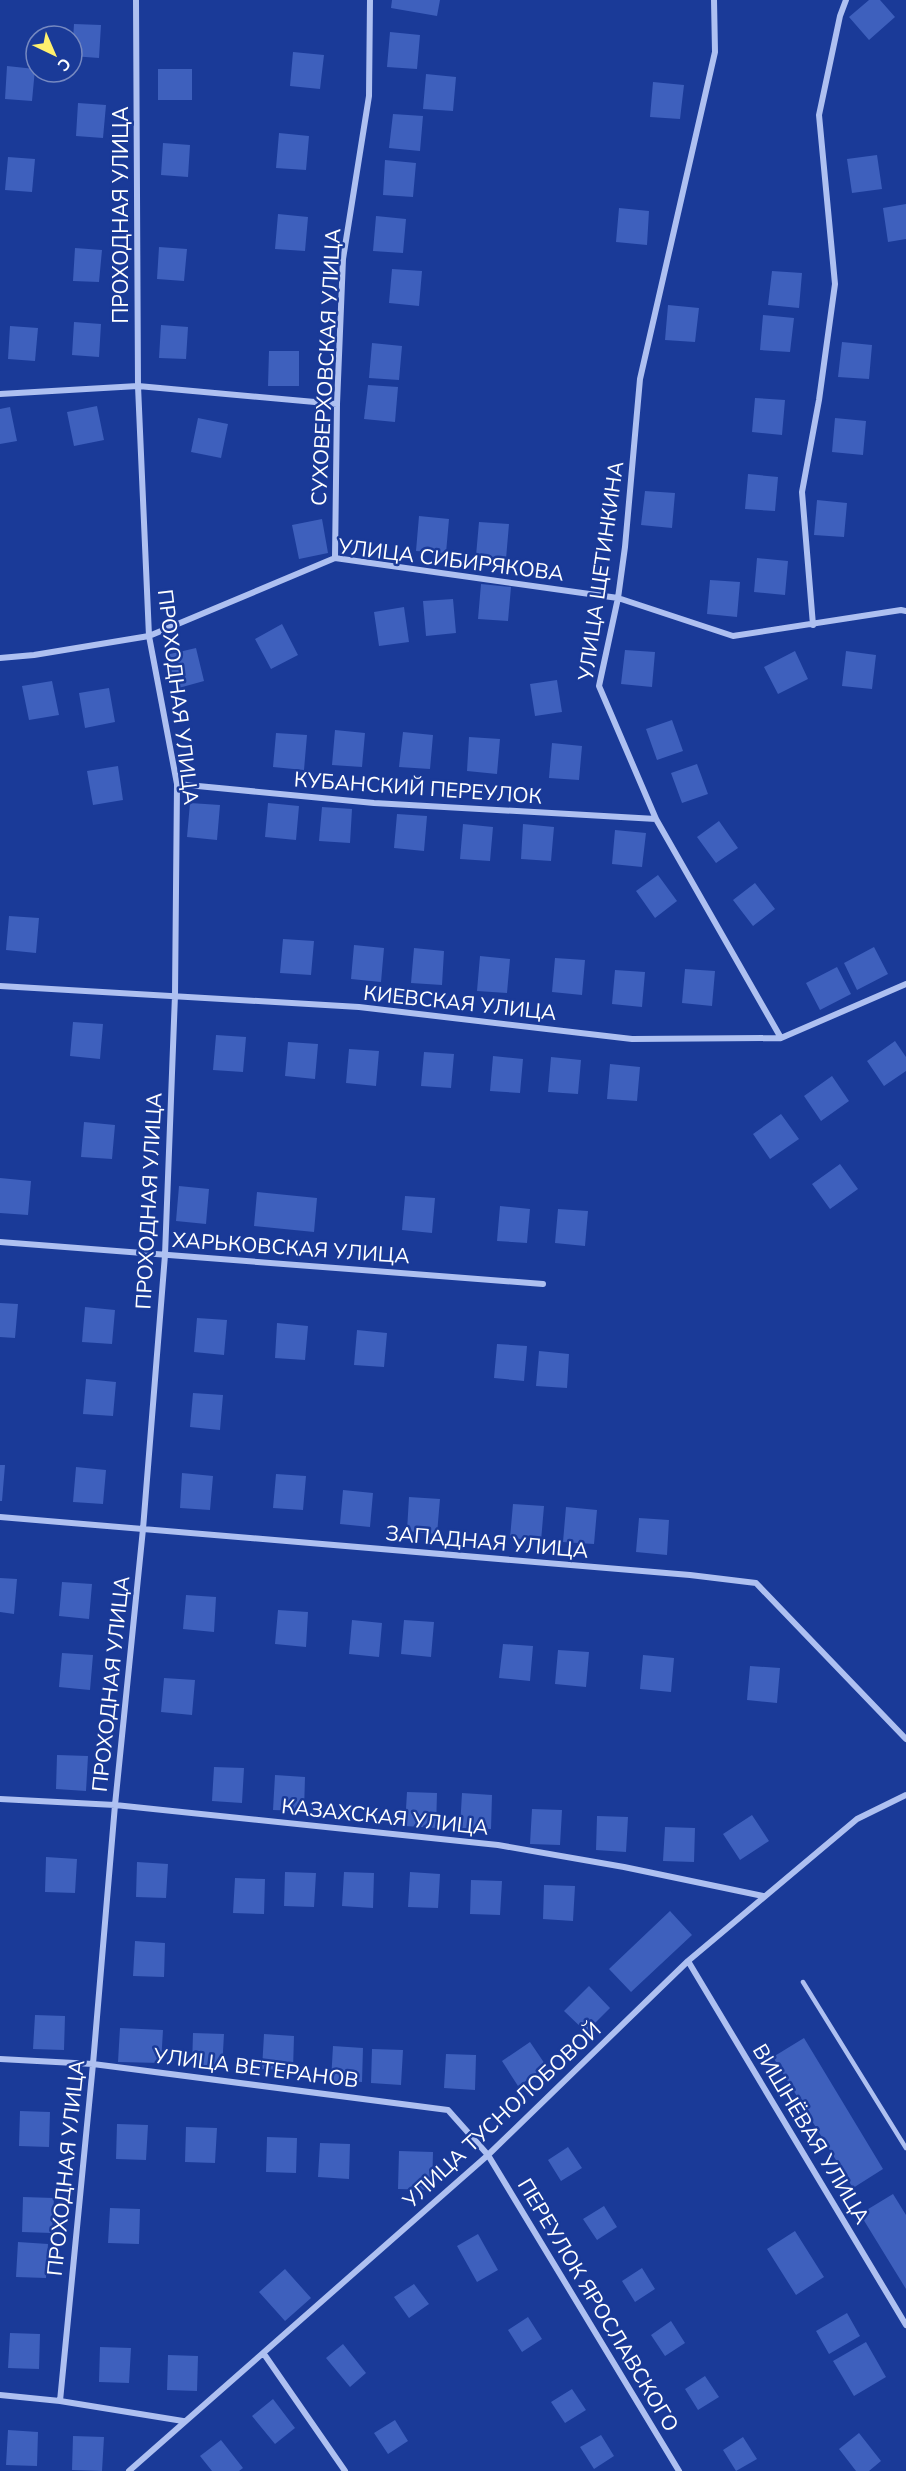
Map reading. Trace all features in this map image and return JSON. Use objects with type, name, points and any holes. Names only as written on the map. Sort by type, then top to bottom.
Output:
[{"type":"street","name":"ПРОХОДНАЯ УЛИЦА","points":[[60,2401],[143,1529],[165,1256],[175,995],[177,784],[150,636],[138,386],[136,0]]},
{"type":"street","name":"СУХОВЕРХОВСКАЯ УЛИЦА","points":[[335,558],[344,259],[369,96],[370,0]]},
{"type":"street","name":"УЛИЦА ЩЕТИНКИНА","points":[[714,0],[716,52],[640,379],[625,547],[618,597],[599,686],[656,819],[781,1038]]},
{"type":"street","points":[[813,625],[802,492],[819,400],[835,284],[819,115],[840,16],[846,0]]},
{"type":"street","points":[[0,394],[138,386],[338,404]]},
{"type":"street","name":"УЛИЦА СИБИРЯКОВА","points":[[0,658],[34,655],[150,636],[335,558],[618,597],[733,636],[906,611]]},
{"type":"street","name":"КУБАНСКИЙ ПЕРЕУЛОК","points":[[177,784],[374,803],[656,819]]},
{"type":"street","name":"КИЕВСКАЯ УЛИЦА","points":[[0,986],[359,1008],[632,1039],[781,1038],[906,984]]},
{"type":"street","name":"ХАРЬКОВСКАЯ УЛИЦА","points":[[0,1242],[543,1284]]},
{"type":"street","name":"ЗАПАДНАЯ УЛИЦА","points":[[0,1517],[678,1574],[756,1583],[906,1739]]},
{"type":"street","name":"УЛИЦА ТУСНОЛОБОВОЙ","points":[[129,2471],[183,2421],[264,2354],[488,2155],[688,1961],[857,1819],[906,1795]]},
{"type":"street","name":"КАЗАХСКАЯ УЛИЦА","points":[[0,1799],[115,1805],[498,1845],[763,1896]]},
{"type":"street","name":"ВИШНЁВАЯ УЛИЦА","points":[[688,1961],[906,2325]]},
{"type":"street","name":"УЛИЦА ВЕТЕРАНОВ","points":[[0,2059],[93,2064],[448,2110],[488,2155]]},
{"type":"street","name":"ПЕРЕУЛОК ЯРОСЛАВСКОГО","points":[[488,2155],[679,2471]]},
{"type":"street","points":[[264,2354],[345,2471]]},
{"type":"street","points":[[0,2395],[60,2401],[183,2421]]},
{"type":"lane","points":[[803,1982],[906,2148]]},
{"type":"building","points":[[392,0],[440,0],[437,16],[391,8]]},
{"type":"building","points":[[869,0],[880,0],[895,17],[869,40],[849,17]]},
{"type":"building","points":[[84,24],[101,25],[99,58],[84,57]]},
{"type":"building","points":[[390,32],[420,35],[417,69],[387,67]]},
{"type":"building","points":[[293,52],[324,55],[320,89],[290,86]]},
{"type":"building","points":[[7,66],[24,68],[24,84],[34,84],[32,101],[5,99]]},
{"type":"building","points":[[158,69],[192,69],[192,100],[158,100]]},
{"type":"building","points":[[426,74],[456,77],[453,111],[423,109]]},
{"type":"building","points":[[653,82],[684,85],[680,119],[650,117]]},
{"type":"building","points":[[78,103],[106,105],[103,138],[76,136]]},
{"type":"building","points":[[393,114],[423,116],[420,151],[389,148]]},
{"type":"building","points":[[279,133],[309,136],[306,170],[276,168]]},
{"type":"building","points":[[163,143],[190,145],[188,177],[161,175]]},
{"type":"building","points":[[877,155],[882,189],[852,193],[847,159]]},
{"type":"building","points":[[8,157],[35,159],[32,192],[5,190]]},
{"type":"building","points":[[385,160],[416,163],[413,197],[383,195]]},
{"type":"building","points":[[906,204],[906,239],[888,242],[883,208]]},
{"type":"building","points":[[619,208],[649,211],[647,245],[616,242]]},
{"type":"building","points":[[278,214],[308,217],[305,251],[275,249]]},
{"type":"building","points":[[376,216],[406,219],[403,253],[373,251]]},
{"type":"building","points":[[159,247],[187,249],[184,281],[157,279]]},
{"type":"building","points":[[75,248],[102,250],[99,282],[73,281]]},
{"type":"building","points":[[392,269],[422,271],[419,306],[389,303]]},
{"type":"building","points":[[772,271],[802,273],[799,308],[768,305]]},
{"type":"building","points":[[668,305],[699,308],[695,342],[665,340]]},
{"type":"building","points":[[763,315],[794,318],[790,352],[760,350]]},
{"type":"building","points":[[74,322],[101,324],[99,357],[72,355]]},
{"type":"building","points":[[161,325],[188,327],[186,359],[159,358]]},
{"type":"building","points":[[10,326],[38,328],[35,361],[8,359]]},
{"type":"building","points":[[842,342],[872,345],[869,379],[838,377]]},
{"type":"building","points":[[372,343],[402,346],[399,380],[369,378]]},
{"type":"building","points":[[269,351],[299,351],[299,386],[268,386]]},
{"type":"building","points":[[368,385],[398,387],[395,422],[364,419]]},
{"type":"building","points":[[755,398],[785,400],[782,435],[752,432]]},
{"type":"building","points":[[97,406],[104,440],[74,446],[67,412]]},
{"type":"building","points":[[10,407],[17,441],[0,444],[0,409]]},
{"type":"building","points":[[198,418],[228,424],[221,458],[191,452]]},
{"type":"building","points":[[835,418],[866,421],[863,455],[832,452]]},
{"type":"building","points":[[748,474],[778,477],[775,511],[745,509]]},
{"type":"building","points":[[645,491],[675,493],[672,528],[641,525]]},
{"type":"building","points":[[817,500],[847,503],[844,537],[814,535]]},
{"type":"building","points":[[419,516],[449,519],[446,553],[416,551]]},
{"type":"building","points":[[322,519],[328,553],[299,559],[292,525]]},
{"type":"building","points":[[479,522],[509,524],[506,559],[476,556]]},
{"type":"building","points":[[757,558],[788,561],[785,595],[754,592]]},
{"type":"building","points":[[710,580],[740,582],[737,617],[707,614]]},
{"type":"building","points":[[481,584],[511,587],[508,621],[478,619]]},
{"type":"building","points":[[453,599],[456,633],[426,636],[423,601]]},
{"type":"building","points":[[404,607],[409,642],[379,646],[374,612]]},
{"type":"building","points":[[282,624],[298,655],[271,669],[255,639]]},
{"type":"building","points":[[196,648],[204,681],[175,689],[166,655]]},
{"type":"building","points":[[625,650],[655,652],[652,687],[621,684]]},
{"type":"building","points":[[795,651],[808,679],[778,694],[764,667]]},
{"type":"building","points":[[846,651],[876,655],[872,689],[842,686]]},
{"type":"building","points":[[557,680],[562,712],[535,716],[530,684]]},
{"type":"building","points":[[52,681],[59,715],[29,720],[22,686]]},
{"type":"building","points":[[109,688],[115,722],[85,728],[79,693]]},
{"type":"building","points":[[672,720],[683,751],[657,760],[646,729]]},
{"type":"building","points":[[335,730],[365,733],[362,767],[332,765]]},
{"type":"building","points":[[403,732],[433,735],[430,769],[399,767]]},
{"type":"building","points":[[276,733],[307,735],[304,770],[273,767]]},
{"type":"building","points":[[469,737],[500,739],[497,774],[467,771]]},
{"type":"building","points":[[552,743],[582,746],[579,780],[549,778]]},
{"type":"building","points":[[697,764],[708,794],[682,803],[671,773]]},
{"type":"building","points":[[118,766],[123,800],[93,805],[87,771]]},
{"type":"building","points":[[190,803],[220,805],[217,840],[187,837]]},
{"type":"building","points":[[268,803],[299,806],[296,840],[265,837]]},
{"type":"building","points":[[322,807],[352,809],[350,843],[319,841]]},
{"type":"building","points":[[397,814],[427,816],[424,851],[394,848]]},
{"type":"building","points":[[719,821],[738,848],[716,863],[697,837]]},
{"type":"building","points":[[463,824],[493,827],[490,861],[460,859]]},
{"type":"building","points":[[523,824],[554,827],[551,861],[521,859]]},
{"type":"building","points":[[615,830],[646,833],[642,867],[612,864]]},
{"type":"building","points":[[658,875],[677,901],[655,918],[636,891]]},
{"type":"building","points":[[755,883],[775,909],[753,926],[733,900]]},
{"type":"building","points":[[9,916],[39,918],[36,953],[6,950]]},
{"type":"building","points":[[283,939],[314,941],[311,975],[280,973]]},
{"type":"building","points":[[354,945],[384,948],[381,982],[351,979]]},
{"type":"building","points":[[874,947],[888,974],[857,990],[844,963]]},
{"type":"building","points":[[414,948],[444,951],[442,985],[411,983]]},
{"type":"building","points":[[480,956],[510,959],[507,993],[477,991]]},
{"type":"building","points":[[555,958],[585,960],[582,995],[552,992]]},
{"type":"building","points":[[837,967],[851,994],[820,1010],[806,983]]},
{"type":"building","points":[[685,969],[715,971],[712,1006],[682,1003]]},
{"type":"building","points":[[615,970],[645,972],[642,1007],[612,1004]]},
{"type":"building","points":[[73,1022],[103,1024],[100,1059],[70,1056]]},
{"type":"building","points":[[216,1035],[246,1037],[243,1072],[213,1070]]},
{"type":"building","points":[[895,1041],[906,1057],[906,1071],[884,1086],[867,1061]]},
{"type":"building","points":[[288,1042],[318,1044],[315,1079],[285,1076]]},
{"type":"building","points":[[349,1049],[379,1051],[376,1086],[346,1083]]},
{"type":"building","points":[[424,1052],[454,1054],[451,1088],[421,1086]]},
{"type":"building","points":[[493,1056],[523,1059],[520,1093],[490,1091]]},
{"type":"building","points":[[551,1057],[581,1060],[578,1094],[548,1092]]},
{"type":"building","points":[[610,1064],[640,1067],[637,1101],[607,1099]]},
{"type":"building","points":[[832,1076],[849,1101],[821,1121],[804,1096]]},
{"type":"building","points":[[781,1114],[799,1139],[770,1159],[753,1134]]},
{"type":"building","points":[[84,1122],[115,1125],[112,1159],[81,1157]]},
{"type":"building","points":[[840,1164],[858,1189],[830,1209],[812,1184]]},
{"type":"building","points":[[0,1178],[31,1181],[28,1215],[0,1213]]},
{"type":"building","points":[[179,1186],[209,1189],[206,1224],[176,1221]]},
{"type":"building","points":[[257,1192],[317,1198],[314,1232],[254,1226]]},
{"type":"building","points":[[405,1196],[435,1198],[432,1233],[402,1230]]},
{"type":"building","points":[[500,1206],[530,1209],[527,1243],[497,1241]]},
{"type":"building","points":[[558,1209],[588,1211],[585,1246],[555,1243]]},
{"type":"building","points":[[0,1303],[18,1304],[15,1338],[0,1337]]},
{"type":"building","points":[[85,1307],[115,1310],[112,1344],[82,1342]]},
{"type":"building","points":[[197,1318],[227,1320],[224,1355],[194,1352]]},
{"type":"building","points":[[277,1323],[308,1326],[305,1360],[275,1358]]},
{"type":"building","points":[[357,1330],[387,1333],[384,1367],[354,1365]]},
{"type":"building","points":[[497,1344],[527,1346],[524,1381],[494,1378]]},
{"type":"building","points":[[539,1351],[569,1354],[567,1388],[536,1386]]},
{"type":"building","points":[[86,1379],[116,1382],[113,1416],[83,1414]]},
{"type":"building","points":[[193,1393],[223,1395],[220,1430],[190,1427]]},
{"type":"building","points":[[0,1465],[5,1465],[2,1501],[0,1501]]},
{"type":"building","points":[[76,1467],[106,1470],[103,1504],[73,1502]]},
{"type":"building","points":[[182,1473],[213,1476],[210,1510],[180,1508]]},
{"type":"building","points":[[276,1474],[306,1476],[303,1510],[273,1508]]},
{"type":"building","points":[[343,1490],[373,1493],[370,1527],[340,1524]]},
{"type":"building","points":[[409,1497],[440,1499],[437,1534],[407,1531]]},
{"type":"building","points":[[513,1504],[544,1506],[541,1541],[510,1538]]},
{"type":"building","points":[[566,1507],[597,1510],[594,1544],[563,1542]]},
{"type":"building","points":[[639,1518],[669,1520],[667,1555],[636,1552]]},
{"type":"building","points":[[0,1578],[17,1579],[14,1614],[0,1612]]},
{"type":"building","points":[[62,1582],[92,1584],[89,1619],[59,1616]]},
{"type":"building","points":[[186,1595],[216,1597],[214,1632],[183,1629]]},
{"type":"building","points":[[278,1610],[308,1612],[306,1647],[275,1644]]},
{"type":"building","points":[[352,1620],[382,1623],[379,1657],[349,1654]]},
{"type":"building","points":[[404,1620],[434,1622],[431,1657],[401,1654]]},
{"type":"building","points":[[503,1644],[533,1646],[530,1681],[499,1678]]},
{"type":"building","points":[[558,1650],[589,1652],[586,1687],[555,1684]]},
{"type":"building","points":[[62,1653],[93,1655],[90,1690],[59,1687]]},
{"type":"building","points":[[643,1655],[674,1658],[671,1692],[640,1689]]},
{"type":"building","points":[[750,1666],[780,1668],[777,1703],[747,1700]]},
{"type":"building","points":[[164,1678],[195,1680],[192,1715],[161,1712]]},
{"type":"building","points":[[57,1755],[88,1756],[86,1791],[56,1789]]},
{"type":"building","points":[[214,1767],[244,1768],[242,1803],[212,1801]]},
{"type":"building","points":[[275,1775],[305,1777],[304,1811],[273,1810]]},
{"type":"building","points":[[407,1792],[437,1793],[436,1828],[405,1826]]},
{"type":"building","points":[[462,1793],[492,1795],[491,1829],[460,1828]]},
{"type":"building","points":[[532,1809],[562,1810],[560,1845],[530,1844]]},
{"type":"building","points":[[752,1815],[769,1841],[740,1860],[723,1834]]},
{"type":"building","points":[[597,1816],[628,1817],[626,1852],[596,1850]]},
{"type":"building","points":[[665,1827],[695,1828],[694,1862],[663,1861]]},
{"type":"building","points":[[46,1857],[77,1859],[75,1893],[45,1892]]},
{"type":"building","points":[[137,1862],[168,1864],[166,1898],[136,1897]]},
{"type":"building","points":[[285,1872],[316,1873],[314,1907],[284,1906]]},
{"type":"building","points":[[344,1872],[374,1873],[373,1908],[342,1906]]},
{"type":"building","points":[[410,1872],[440,1874],[438,1908],[408,1907]]},
{"type":"building","points":[[235,1878],[265,1879],[264,1914],[233,1913]]},
{"type":"building","points":[[471,1880],[502,1881],[500,1915],[470,1914]]},
{"type":"building","points":[[544,1885],[575,1886],[573,1921],[543,1919]]},
{"type":"building","points":[[670,1911],[692,1935],[631,1992],[609,1969]]},
{"type":"building","points":[[135,1941],[165,1943],[164,1977],[133,1976]]},
{"type":"building","points":[[589,1986],[610,2008],[586,2032],[564,2011]]},
{"type":"building","points":[[35,2015],[65,2016],[64,2050],[33,2049]]},
{"type":"building","points":[[120,2028],[163,2030],[161,2063],[118,2062]]},
{"type":"building","points":[[193,2033],[224,2034],[222,2069],[192,2067]]},
{"type":"building","points":[[264,2034],[294,2036],[293,2070],[262,2069]]},
{"type":"building","points":[[804,2038],[883,2169],[853,2188],[773,2057]]},
{"type":"building","points":[[530,2042],[547,2067],[518,2086],[502,2061]]},
{"type":"building","points":[[333,2046],[363,2048],[362,2082],[331,2081]]},
{"type":"building","points":[[372,2049],[403,2050],[401,2085],[371,2083]]},
{"type":"building","points":[[446,2054],[476,2055],[475,2090],[444,2088]]},
{"type":"building","points":[[20,2111],[50,2112],[49,2147],[19,2146]]},
{"type":"building","points":[[117,2124],[148,2125],[146,2160],[116,2159]]},
{"type":"building","points":[[186,2127],[217,2128],[215,2163],[185,2162]]},
{"type":"building","points":[[267,2137],[297,2138],[296,2173],[266,2172]]},
{"type":"building","points":[[320,2143],[350,2144],[349,2179],[318,2177]]},
{"type":"building","points":[[568,2147],[582,2168],[561,2181],[548,2160]]},
{"type":"building","points":[[399,2151],[433,2152],[432,2190],[398,2189]]},
{"type":"building","points":[[893,2194],[906,2215],[906,2289],[860,2214]]},
{"type":"building","points":[[23,2197],[54,2198],[52,2233],[22,2232]]},
{"type":"building","points":[[604,2206],[617,2227],[597,2240],[583,2219]]},
{"type":"building","points":[[110,2208],[140,2209],[139,2244],[108,2243]]},
{"type":"building","points":[[795,2231],[824,2277],[796,2295],[767,2249]]},
{"type":"building","points":[[478,2234],[498,2270],[477,2282],[457,2246]]},
{"type":"building","points":[[18,2242],[48,2244],[46,2278],[16,2277]]},
{"type":"building","points":[[642,2268],[655,2289],[635,2302],[622,2281]]},
{"type":"building","points":[[285,2269],[311,2298],[285,2321],[259,2292]]},
{"type":"building","points":[[414,2284],[429,2304],[409,2318],[394,2297]]},
{"type":"building","points":[[847,2313],[860,2336],[829,2354],[816,2331]]},
{"type":"building","points":[[528,2317],[542,2339],[522,2352],[508,2330]]},
{"type":"building","points":[[671,2321],[685,2343],[665,2356],[651,2335]]},
{"type":"building","points":[[10,2333],[40,2334],[39,2369],[8,2368]]},
{"type":"building","points":[[866,2342],[886,2377],[854,2396],[833,2361]]},
{"type":"building","points":[[343,2344],[366,2373],[350,2387],[326,2358]]},
{"type":"building","points":[[100,2347],[131,2348],[129,2383],[99,2382]]},
{"type":"building","points":[[168,2355],[198,2356],[197,2391],[167,2390]]},
{"type":"building","points":[[705,2376],[719,2397],[698,2410],[685,2389]]},
{"type":"building","points":[[572,2389],[586,2410],[565,2423],[551,2402]]},
{"type":"building","points":[[273,2399],[295,2428],[275,2444],[252,2416]]},
{"type":"building","points":[[395,2420],[408,2441],[388,2454],[374,2433]]},
{"type":"building","points":[[8,2430],[38,2432],[37,2466],[6,2465]]},
{"type":"building","points":[[859,2433],[881,2461],[869,2471],[856,2471],[839,2449]]},
{"type":"building","points":[[601,2435],[614,2456],[594,2469],[580,2447]]},
{"type":"building","points":[[73,2436],[104,2437],[102,2471],[72,2470]]},
{"type":"building","points":[[743,2437],[757,2459],[736,2471],[723,2450]]},
{"type":"building","points":[[221,2440],[243,2468],[239,2471],[212,2471],[200,2456]]}]
